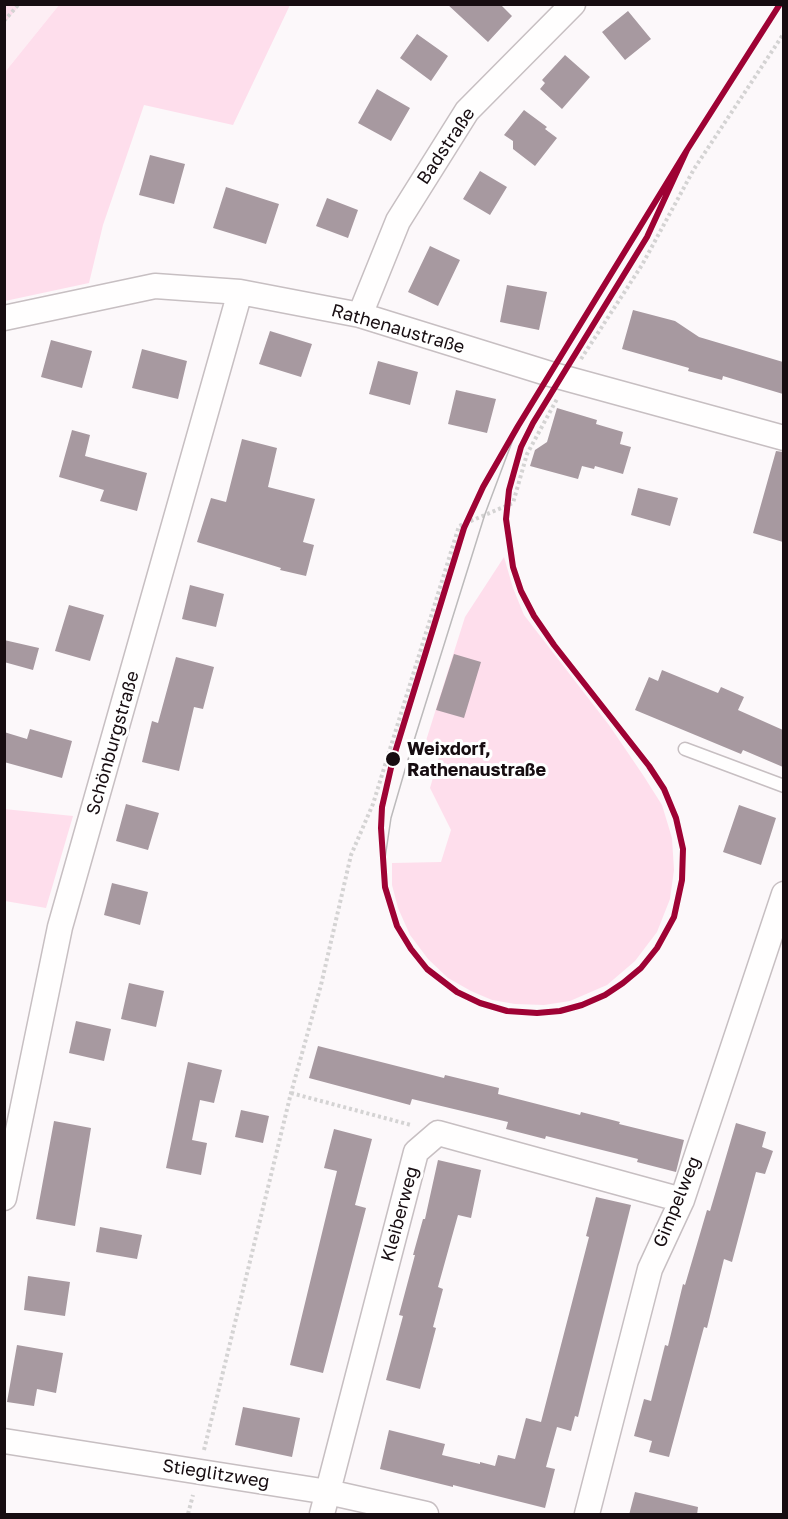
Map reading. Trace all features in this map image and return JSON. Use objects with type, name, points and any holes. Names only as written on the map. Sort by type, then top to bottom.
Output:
[{"type":"street","name":"Badstraße","points":[[360,315],[398,220],[467,111],[573,4]]},
{"type":"street","name":"Rathenaustraße","points":[[4,318],[156,286],[240,292],[360,315],[568,379],[783,438]]},
{"type":"street","name":"Schönburgstraße","points":[[5,1192],[60,927],[240,292]]},
{"type":"street","name":"Gimpelweg","points":[[587,1515],[650,1269],[682,1200],[783,894]]},
{"type":"street","points":[[438,1133],[682,1200]]},
{"type":"street","name":"Kleiberweg","points":[[325,1503],[416,1152],[438,1133]]},
{"type":"street","name":"Stieglitzweg","points":[[4,1441],[199,1472],[325,1503],[426,1515]]},
{"type":"lane","points":[[685,749],[783,786]]},
{"type":"path","points":[[4,21],[19,4]]},
{"type":"path","points":[[199,1472],[291,1093],[321,985],[351,855],[373,804],[459,526],[513,503],[527,454],[568,379],[642,265],[694,169],[783,33]]},
{"type":"path","points":[[291,1093],[438,1133]]},
{"type":"shaded area","points":[[4,5],[20,5],[5,23]]},
{"type":"shaded area","points":[[20,5],[59,5],[5,72],[5,24]]},
{"type":"shaded area","points":[[59,5],[290,5],[233,125],[144,105],[103,225],[89,283],[5,301],[5,72]]},
{"type":"shaded area","points":[[504,557],[524,615],[609,725],[643,775],[662,805],[672,838],[674,870],[670,899],[657,932],[635,961],[607,985],[570,1001],[544,1005],[492,1000],[448,978],[428,959],[410,935],[398,908],[392,885],[392,863],[441,862],[451,830],[430,788],[441,750],[424,747],[465,617]]},
{"type":"shaded area","points":[[4,809],[73,816],[46,908],[5,901]]},
{"type":"building","points":[[447,4],[500,4],[512,16],[488,42]]},
{"type":"building","points":[[628,11],[651,39],[625,60],[602,32]]},
{"type":"building","points":[[417,34],[448,56],[431,81],[400,58]]},
{"type":"building","points":[[565,55],[590,77],[562,109],[540,89],[545,83],[542,80]]},
{"type":"building","points":[[377,89],[410,108],[391,141],[358,123]]},
{"type":"building","points":[[524,110],[547,127],[545,129],[557,138],[535,166],[513,149],[513,141],[504,135]]},
{"type":"building","points":[[150,155],[185,164],[174,204],[139,195]]},
{"type":"building","points":[[480,171],[507,187],[490,215],[463,199]]},
{"type":"building","points":[[226,187],[279,204],[266,244],[213,228]]},
{"type":"building","points":[[327,198],[358,210],[348,238],[316,226]]},
{"type":"building","points":[[430,246],[460,260],[438,306],[408,292]]},
{"type":"building","points":[[507,285],[547,292],[539,330],[500,322]]},
{"type":"building","points":[[633,310],[675,321],[699,337],[783,362],[783,394],[723,376],[722,380],[688,371],[689,368],[622,349]]},
{"type":"building","points":[[270,331],[312,344],[301,377],[259,364]]},
{"type":"building","points":[[51,340],[92,351],[82,388],[41,377]]},
{"type":"building","points":[[142,349],[187,361],[178,399],[132,388]]},
{"type":"building","points":[[378,361],[418,372],[410,405],[369,394]]},
{"type":"building","points":[[456,390],[496,399],[487,433],[448,424]]},
{"type":"building","points":[[557,408],[597,420],[596,424],[623,432],[620,444],[631,447],[623,474],[595,466],[594,469],[582,466],[578,479],[530,466],[535,450],[547,442]]},
{"type":"building","points":[[72,430],[90,435],[85,456],[147,473],[137,511],[100,501],[104,490],[59,477]]},
{"type":"building","points":[[242,439],[277,448],[268,487],[315,499],[303,542],[314,545],[306,576],[280,570],[281,568],[197,542],[211,498],[226,502]]},
{"type":"building","points":[[776,451],[783,452],[783,542],[753,533]]},
{"type":"building","points":[[638,488],[678,498],[670,526],[631,515]]},
{"type":"building","points":[[190,585],[224,594],[216,627],[182,619]]},
{"type":"building","points":[[69,605],[104,615],[90,661],[55,651]]},
{"type":"building","points":[[4,640],[39,648],[33,670],[4,662]]},
{"type":"building","points":[[454,654],[481,662],[464,718],[436,710]]},
{"type":"building","points":[[176,657],[214,667],[203,709],[194,707],[179,771],[142,762],[152,721],[158,723]]},
{"type":"building","points":[[662,670],[718,693],[721,687],[744,697],[738,710],[783,730],[783,767],[743,750],[741,754],[635,710],[649,677],[658,681]]},
{"type":"building","points":[[30,729],[72,741],[62,778],[4,762],[4,732],[27,739]]},
{"type":"building","points":[[126,804],[159,813],[148,850],[116,841]]},
{"type":"building","points":[[739,805],[776,818],[761,865],[723,852]]},
{"type":"building","points":[[112,883],[148,892],[140,925],[104,915]]},
{"type":"building","points":[[129,983],[164,991],[156,1027],[121,1019]]},
{"type":"building","points":[[76,1021],[111,1029],[104,1061],[69,1053]]},
{"type":"building","points":[[318,1046],[444,1078],[445,1075],[499,1088],[498,1094],[580,1115],[581,1112],[684,1140],[676,1172],[637,1162],[638,1159],[546,1136],[545,1139],[506,1129],[508,1122],[412,1099],[410,1105],[309,1078]]},
{"type":"building","points":[[188,1062],[222,1070],[214,1103],[200,1100],[192,1140],[207,1143],[201,1175],[166,1168]]},
{"type":"building","points":[[241,1110],[269,1116],[263,1143],[235,1137]]},
{"type":"building","points":[[54,1121],[91,1128],[75,1226],[36,1219]]},
{"type":"building","points":[[736,1123],[766,1132],[762,1147],[773,1151],[765,1174],[756,1172],[732,1262],[724,1259],[707,1328],[704,1327],[669,1457],[649,1452],[652,1441],[634,1436],[644,1399],[651,1401],[665,1345],[668,1346],[683,1284],[685,1285],[707,1210],[710,1211]]},
{"type":"building","points":[[334,1129],[372,1139],[355,1205],[366,1208],[323,1373],[290,1365],[337,1171],[324,1168]]},
{"type":"building","points":[[438,1160],[481,1170],[471,1218],[458,1215],[438,1287],[443,1289],[433,1327],[436,1328],[420,1389],[386,1380],[403,1316],[399,1315],[415,1255],[413,1255],[423,1219],[425,1219]]},
{"type":"building","points":[[596,1197],[631,1205],[578,1417],[575,1416],[571,1431],[557,1427],[546,1467],[555,1469],[545,1508],[380,1469],[389,1430],[445,1444],[442,1455],[480,1464],[480,1462],[495,1466],[498,1455],[515,1459],[526,1418],[541,1422],[589,1237],[586,1236]]},
{"type":"building","points":[[100,1227],[142,1235],[137,1259],[96,1252]]},
{"type":"building","points":[[28,1276],[70,1282],[65,1316],[24,1310]]},
{"type":"building","points":[[17,1345],[63,1353],[56,1393],[37,1389],[34,1406],[7,1402]]},
{"type":"building","points":[[243,1407],[300,1418],[292,1457],[235,1445]]},
{"type":"building","points":[[635,1492],[698,1507],[697,1515],[629,1515]]},
{"type":"tram line","points":[[384,865],[391,818],[407,763],[485,514],[518,426]]},
{"type":"transit line","points":[[687,150],[780,4]]},
{"type":"transit line","points":[[687,150],[780,4]]},
{"type":"transit line","points":[[687,150],[647,237],[533,423],[521,447],[509,490],[506,519],[513,567],[521,591],[534,616],[649,766],[664,789],[676,818],[683,849],[682,880],[674,917],[657,948],[641,968],[623,983],[605,995],[560,1011],[537,1013],[507,1011],[480,1003],[457,992],[427,969],[411,949],[397,926],[385,887],[382,807],[393,759],[464,528],[483,487],[687,150]]},
{"type":"place","name":"Weixdorf, Rathenaustraße","points":[[393,759]]}]
